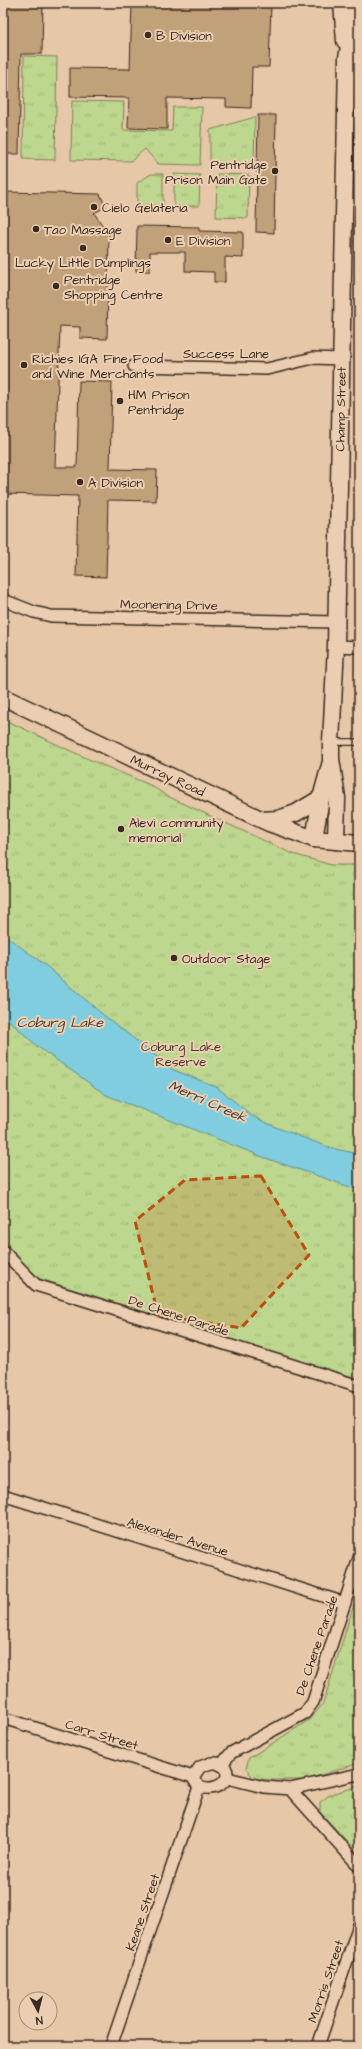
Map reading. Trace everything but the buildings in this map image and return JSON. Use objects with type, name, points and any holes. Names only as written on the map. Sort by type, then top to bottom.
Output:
[{"type":"street","name":"Champ Street","points":[[336,841],[338,798],[331,760],[331,742],[337,622],[341,359],[351,202],[347,58],[342,3]]},
{"type":"street","name":"Champ Street","points":[[347,58],[354,20],[359,7]]},
{"type":"street","name":"Success Lane","points":[[134,366],[267,369],[313,358],[341,359]]},
{"type":"street","name":"Moonering Drive","points":[[3,600],[34,612],[51,616],[337,622]]},
{"type":"street","points":[[336,646],[359,647]]},
{"type":"street","name":"Murray Road","points":[[3,697],[263,820],[314,839],[359,843]]},
{"type":"street","name":"Champ Street","points":[[314,839],[321,798],[331,760]]},
{"type":"street","points":[[263,820],[278,819],[296,814],[321,798]]},
{"type":"street","name":"De Chene Parade","points":[[3,1251],[36,1284],[359,1386]]},
{"type":"street","name":"Alexander Avenue","points":[[3,1495],[345,1603]]},
{"type":"street","name":"De Chene Parade","points":[[221,1765],[231,1753],[304,1713],[313,1702],[359,1558]]},
{"type":"street","name":"Carr Street","points":[[3,1718],[196,1782]]},
{"type":"street","points":[[217,1763],[221,1765],[227,1771],[227,1778],[219,1786],[206,1789],[196,1782],[200,1768],[217,1763]]},
{"type":"street","points":[[227,1778],[264,1787],[290,1789],[359,1774]]},
{"type":"street","name":"Keane Street","points":[[111,2046],[196,1782]]},
{"type":"street","points":[[290,1789],[359,1866]]},
{"type":"street","name":"Morris Street","points":[[318,2046],[359,1925]]},
{"type":"lane","points":[[331,742],[359,742]]},
{"type":"highlighted area","points":[[261,1176],[309,1255],[241,1328],[158,1315],[135,1221],[185,1180]]},
{"type":"green space","points":[[24,56],[57,57],[55,160],[23,159]]},
{"type":"green space","points":[[72,101],[124,102],[123,130],[172,131],[173,107],[202,107],[200,165],[158,164],[145,149],[131,161],[71,160]]},
{"type":"green space","points":[[255,117],[254,164],[210,164],[210,130]]},
{"type":"green space","points":[[151,174],[163,174],[163,205],[137,205],[137,183]]},
{"type":"green space","points":[[174,174],[200,175],[199,206],[174,206]]},
{"type":"green space","points":[[217,174],[249,175],[248,218],[216,217]]},
{"type":"green space","name":"Coburg Lake Reserve","points":[[3,719],[86,758],[150,785],[167,796],[293,854],[331,865],[359,865],[359,1379],[31,1276],[3,1241]]},
{"type":"green space","points":[[359,1588],[359,1763],[305,1780],[271,1780],[253,1778],[246,1768],[249,1758],[309,1720],[323,1704]]},
{"type":"green space","points":[[359,1786],[359,1854],[320,1812],[320,1802],[331,1794]]},
{"type":"water","name":"Coburg Lake","points":[[3,934],[44,964],[101,1013],[174,1070],[217,1087],[252,1116],[278,1128],[331,1148],[359,1154],[359,1190],[268,1159],[106,1095],[38,1047],[3,1015]]},
{"type":"place","name":"B Division","points":[[148,35]]},
{"type":"place","name":"Pentridge Prison Main Gate","points":[[275,171]]},
{"type":"place","name":"Cielo Gelateria","points":[[94,207]]},
{"type":"place","name":"Tao Massage","points":[[36,229]]},
{"type":"place","name":"E Division","points":[[168,240]]},
{"type":"place","name":"Lucky Little Dumplings","points":[[83,248]]},
{"type":"place","name":"Pentridge Shopping Centre","points":[[56,286]]},
{"type":"place","name":"Richies IGA Fine Food and Wine Merchants","points":[[24,365]]},
{"type":"place","name":"HM Prison Pentridge","points":[[120,401]]},
{"type":"place","name":"A Division","points":[[80,482]]},
{"type":"place","name":"Alevi community memorial","points":[[121,829]]},
{"type":"place","name":"Outdoor Stage","points":[[174,958]]},
{"type":"water label","name":"Merri Creek","points":[[208,1101]]}]
